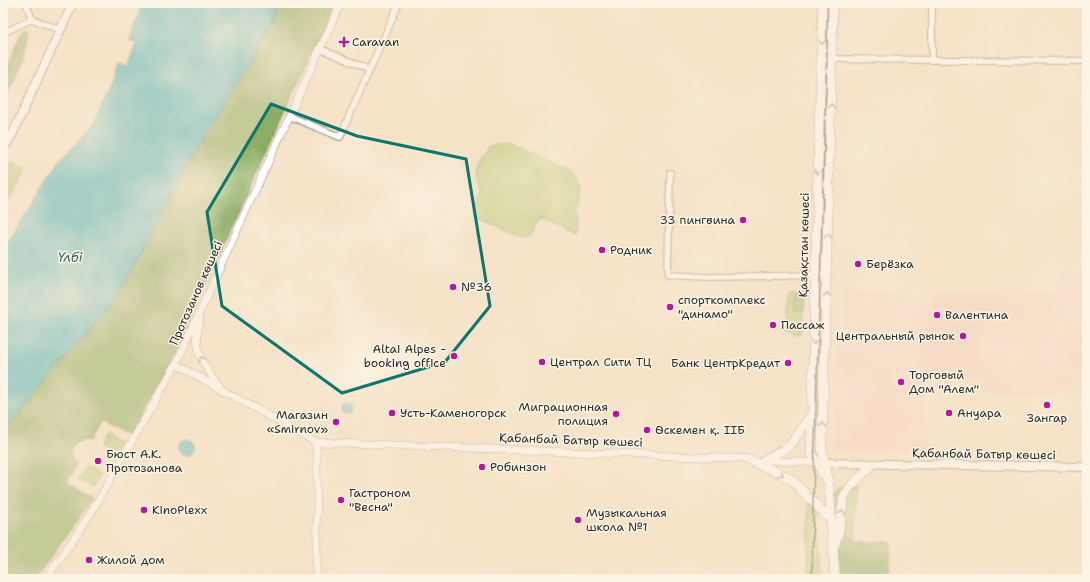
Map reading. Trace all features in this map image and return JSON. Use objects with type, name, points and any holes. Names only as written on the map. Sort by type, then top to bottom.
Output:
[{"type":"main road","points":[[3,150],[13,133],[73,3]]},
{"type":"main road","name":"Қазақстан көшесі","points":[[821,463],[811,454],[823,3]]},
{"type":"main road","name":"Қазақстан көшесі","points":[[833,3],[821,463],[829,484],[830,519],[835,579]]},
{"type":"main road","points":[[819,127],[830,128]]},
{"type":"main road","points":[[764,460],[785,449],[792,443],[812,414]]},
{"type":"main road","points":[[745,459],[778,472],[792,480],[830,519]]},
{"type":"main road","name":"Қабанбай Батыр көшесі","points":[[821,463],[1087,467]]},
{"type":"main road","points":[[833,550],[838,536],[844,496],[847,491],[876,465]]},
{"type":"street","points":[[26,3],[32,19]]},
{"type":"street","name":"Протозанов көшесі","points":[[46,579],[91,513],[176,364],[341,3]]},
{"type":"street","points":[[289,116],[340,137],[399,3]]},
{"type":"street","points":[[932,3],[932,60]]},
{"type":"street","points":[[3,33],[32,19],[61,30]]},
{"type":"street","points":[[321,49],[370,70]]},
{"type":"street","points":[[821,59],[1087,61]]},
{"type":"street","points":[[670,173],[668,275],[710,277],[827,275]]},
{"type":"street","points":[[201,308],[197,330],[197,348],[203,362],[224,391]]},
{"type":"street","points":[[176,364],[315,442],[317,454],[316,579]]},
{"type":"street","name":"Қабанбай Батыр көшесі","points":[[315,442],[821,463]]},
{"type":"highlighted area","points":[[271,104],[357,136],[466,159],[490,306],[445,362],[342,393],[222,306],[207,212]]},
{"type":"shaded area","name":"Центральный рынок","points":[[1058,268],[1087,269],[1087,393],[983,390],[983,381],[927,379],[925,450],[831,450],[843,292],[1057,293]]},
{"type":"green space","points":[[279,3],[334,3],[186,331],[159,383],[128,436],[100,422],[90,441],[79,442],[72,447],[72,460],[76,465],[67,482],[92,499],[35,579],[3,579],[3,433],[119,294],[202,137],[275,22]]},
{"type":"green space","points":[[984,3],[1005,3],[1005,5],[985,8]]},
{"type":"green space","points":[[26,28],[29,31],[23,58],[3,104],[3,77],[22,31]]},
{"type":"green space","points":[[509,144],[571,172],[581,186],[577,205],[573,212],[576,220],[575,236],[539,218],[530,236],[522,238],[477,217],[476,211],[483,194],[476,174],[476,169],[480,159],[489,146]]},
{"type":"green space","points":[[13,161],[28,169],[3,210],[3,177]]},
{"type":"green space","points":[[790,294],[804,294],[802,336],[786,334]]},
{"type":"green space","points":[[796,297],[804,297],[803,315],[795,314],[794,309]]},
{"type":"green space","points":[[104,435],[118,444],[112,455],[98,447]]},
{"type":"green space","points":[[85,467],[99,476],[93,487],[78,479]]},
{"type":"green space","points":[[856,486],[855,541],[839,546],[834,493],[838,488]]},
{"type":"green space","points":[[809,497],[816,506],[818,515],[823,579],[808,579]]},
{"type":"green space","points":[[845,534],[855,541],[891,542],[889,579],[841,579],[839,546]]},
{"type":"water","name":"Үлбі","points":[[143,3],[279,3],[275,22],[202,137],[119,294],[3,433],[3,250],[60,160],[93,125],[109,91],[119,63],[128,66],[137,43],[129,40]]},
{"type":"water","points":[[343,404],[352,404],[351,413],[342,413]]},
{"type":"water","points":[[184,439],[190,439],[195,444],[193,453],[190,455],[184,455],[179,450],[179,444]]},
{"type":"tram line","points":[[812,579],[813,502],[827,59],[827,3]]},
{"type":"place","name":"Caravan","points":[[344,42]]},
{"type":"place","name":"33 пингвина","points":[[743,220]]},
{"type":"place","name":"Родник","points":[[602,250]]},
{"type":"place","name":"Берёзка","points":[[858,264]]},
{"type":"place","name":"№36","points":[[453,287]]},
{"type":"place","name":"спорткомплекс \"динамо\"","points":[[670,307]]},
{"type":"place","name":"Валентина","points":[[937,315]]},
{"type":"place","name":"Пассаж","points":[[773,325]]},
{"type":"place","name":"Центральный рынок","points":[[963,336]]},
{"type":"place","name":"Altai Alpes - booking office","points":[[454,356]]},
{"type":"place","name":"Централ Сити ТЦ","points":[[542,362]]},
{"type":"place","name":"Банк ЦентрКредит","points":[[788,363]]},
{"type":"place","name":"Торговый Дом \"Алем\"","points":[[901,382]]},
{"type":"place","name":"Зангар","points":[[1047,405]]},
{"type":"place","name":"Усть-Каменогорск","points":[[392,413]]},
{"type":"place","name":"Ануара","points":[[949,413]]},
{"type":"place","name":"Миграционная полиция","points":[[616,414]]},
{"type":"place","name":"Магазин «Smirnov»","points":[[336,422]]},
{"type":"place","name":"Өскемен қ. ІІБ","points":[[647,430]]},
{"type":"place","name":"Бюст А.К. Протозанова","points":[[98,461]]},
{"type":"place","name":"Робинзон","points":[[482,467]]},
{"type":"place","name":"Гастроном \"Весна\"","points":[[341,500]]},
{"type":"place","name":"KinoPlexx","points":[[144,510]]},
{"type":"place","name":"Музыкальная школа №1","points":[[578,520]]},
{"type":"place","name":"Жилой дом","points":[[89,560]]}]
